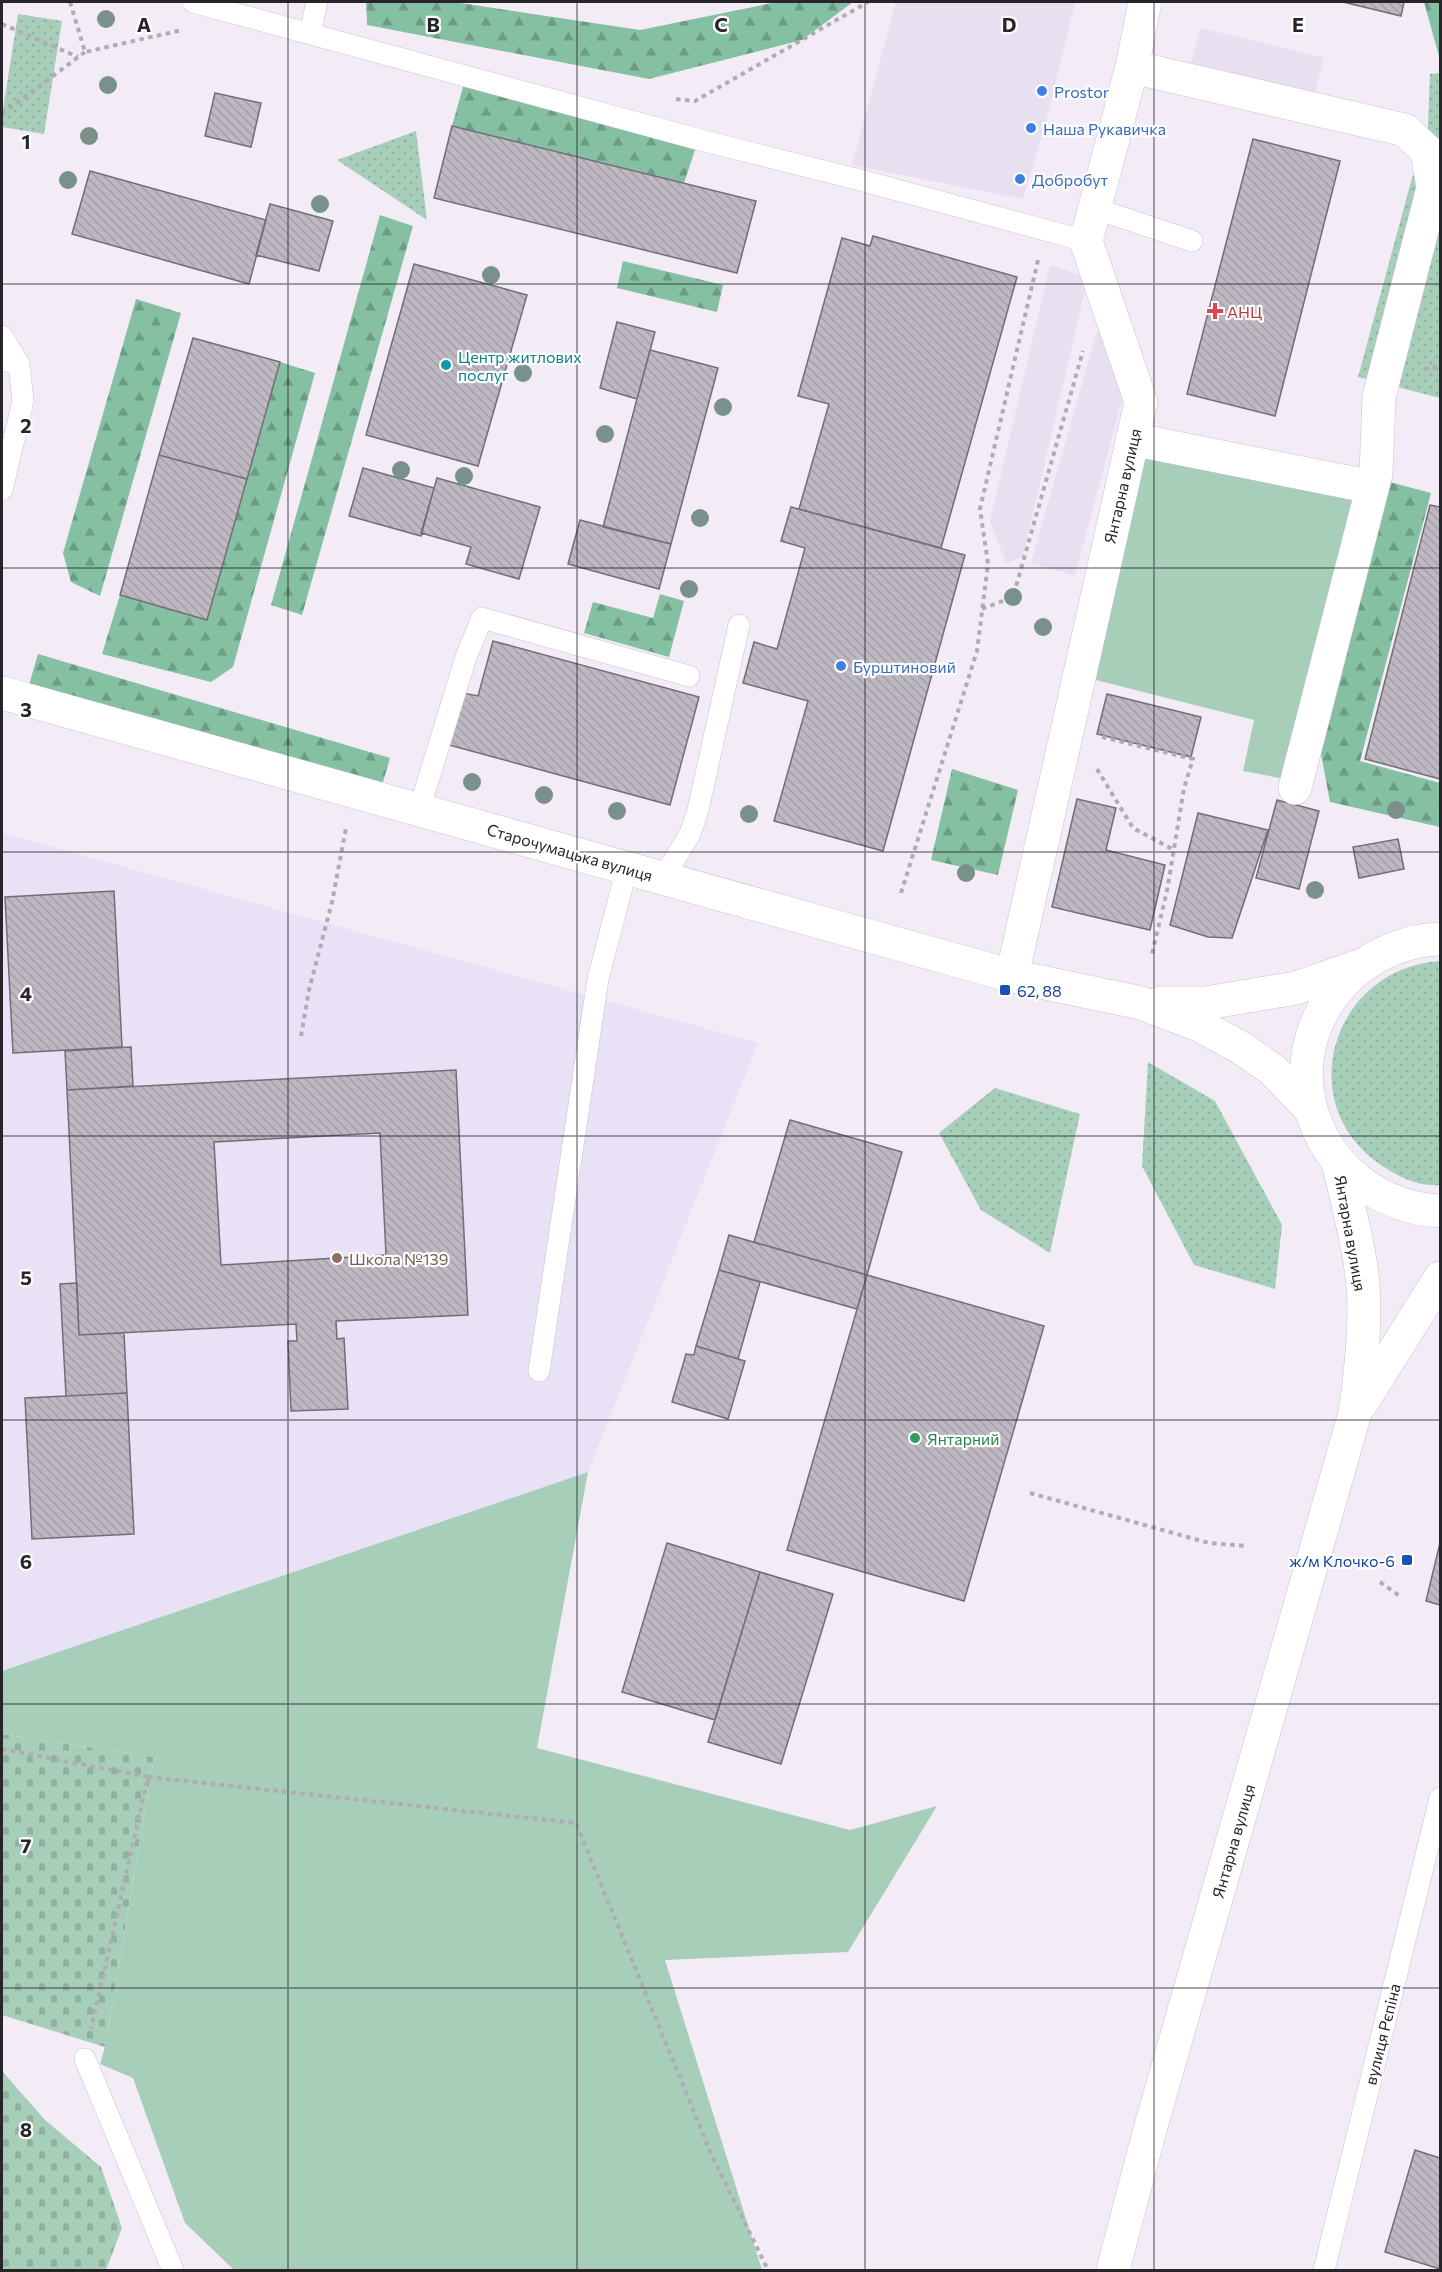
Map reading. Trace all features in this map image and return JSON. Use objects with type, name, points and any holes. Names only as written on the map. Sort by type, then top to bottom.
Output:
[{"type":"street","points":[[1086,242],[1132,67],[1145,2]]},
{"type":"street","points":[[1132,67],[1405,130],[1427,151],[1436,183],[1378,397],[1376,474],[1295,788]]},
{"type":"street","name":"Янтарна вулиця","points":[[1012,976],[1141,402],[1086,242]]},
{"type":"street","points":[[1132,439],[1372,487]]},
{"type":"street","name":"Старочумацька вулиця","points":[[2,693],[1012,976],[1141,1003],[1199,1025],[1238,1046],[1273,1070],[1310,1109]]},
{"type":"street","name":"Старочумацька вулиця","points":[[1141,1003],[1206,1003],[1296,988],[1361,966],[1391,949],[1424,939],[1440,939]]},
{"type":"street","name":"Старочумацька вулиця","points":[[1361,966],[1338,988],[1320,1015],[1310,1046],[1306,1077],[1310,1109],[1321,1137],[1338,1162],[1361,1185],[1389,1201],[1421,1210],[1440,1211]]},
{"type":"street","name":"Янтарна вулиця","points":[[1113,2271],[1149,2133],[1355,1413],[1364,1350],[1363,1284],[1338,1162]]},
{"type":"street","name":"Янтарна вулиця","points":[[1355,1413],[1440,1278]]},
{"type":"lane","points":[[193,2],[1086,242]]},
{"type":"lane","points":[[310,33],[317,2]]},
{"type":"lane","points":[[1094,208],[1192,241]]},
{"type":"lane","points":[[2,336],[23,401],[2,490]]},
{"type":"lane","points":[[419,810],[466,657],[482,618],[689,676]]},
{"type":"lane","points":[[663,878],[693,826],[739,625]]},
{"type":"lane","points":[[539,1371],[598,979],[627,868]]},
{"type":"lane","name":"вулиця Рєпіна","points":[[1324,2271],[1440,1798]]},
{"type":"lane","points":[[85,2059],[173,2271]]},
{"type":"path","points":[[70,2],[85,52]]},
{"type":"path","points":[[671,98],[695,101],[868,2]]},
{"type":"path","points":[[2,24],[78,57]]},
{"type":"path","points":[[2,114],[85,52],[188,28]]},
{"type":"path","points":[[901,893],[977,651],[988,564],[980,509],[1045,230]]},
{"type":"path","points":[[982,609],[1013,597],[1085,344]]},
{"type":"path","points":[[1095,736],[1193,759],[1184,788],[1167,891],[1152,954]]},
{"type":"path","points":[[1091,760],[1133,828],[1174,850]]},
{"type":"path","points":[[301,1036],[309,990],[332,902],[348,821]]},
{"type":"path","points":[[1030,1493],[1209,1543],[1248,1546]]},
{"type":"path","points":[[1380,1582],[1401,1597]]},
{"type":"path","points":[[2,1749],[148,1777],[576,1823],[712,2156],[768,2271]]},
{"type":"path","points":[[85,2059],[148,1777]]},
{"type":"shaded area","points":[[896,2],[1075,2],[1045,126],[1023,199],[852,165]]},
{"type":"shaded area","points":[[1201,28],[1324,58],[1314,97],[1190,67]]},
{"type":"shaded area","points":[[1050,265],[1088,278],[1023,556],[1006,563],[990,521]]},
{"type":"shaded area","points":[[1102,314],[1122,400],[1075,576],[1031,563]]},
{"type":"shaded area","name":"Школа №139","points":[[2,833],[758,1043],[588,1472],[2,1671]]},
{"type":"green space","points":[[366,2],[454,2],[640,30],[777,2],[853,2],[802,40],[649,79],[367,25]]},
{"type":"green space","points":[[1424,2],[1440,2],[1440,60]]},
{"type":"green space","points":[[18,14],[62,21],[44,134],[2,127]]},
{"type":"green space","points":[[1440,73],[1440,398],[1358,377],[1412,178],[1427,151],[1430,74]]},
{"type":"green space","points":[[465,80],[697,144],[684,183],[452,126]]},
{"type":"green space","points":[[416,131],[427,220],[337,160]]},
{"type":"green space","points":[[380,215],[413,226],[302,615],[271,605]]},
{"type":"green space","points":[[623,261],[723,285],[717,312],[617,288]]},
{"type":"green space","points":[[136,299],[181,313],[100,596],[71,582],[63,553]]},
{"type":"green space","points":[[280,362],[315,373],[233,667],[211,682],[102,654],[120,595],[207,619]]},
{"type":"green space","points":[[1139,451],[1361,493],[1290,780],[1243,771],[1254,720],[1088,678]]},
{"type":"green space","points":[[1386,481],[1431,493],[1360,761],[1440,783],[1440,827],[1330,802],[1319,743]]},
{"type":"green space","points":[[660,594],[684,601],[669,657],[584,633],[593,602],[653,618]]},
{"type":"green space","points":[[38,654],[390,758],[381,789],[29,685]]},
{"type":"green space","points":[[952,769],[1018,790],[998,875],[931,860]]},
{"type":"green space","points":[[1440,961],[1440,1185],[1432,1185],[1409,1180],[1381,1165],[1353,1139],[1337,1108],[1331,1075],[1336,1042],[1350,1012],[1373,987],[1403,969]]},
{"type":"green space","points":[[1148,1062],[1215,1101],[1282,1225],[1275,1289],[1194,1265],[1142,1166]]},
{"type":"green space","points":[[995,1088],[1080,1114],[1050,1253],[981,1210],[939,1133]]},
{"type":"green space","points":[[588,1472],[537,1748],[850,1830],[937,1806],[848,1952],[665,1960],[762,2270],[234,2270],[185,2223],[133,2078],[100,2064],[105,2047],[154,1757],[2,1734],[2,1671]]},
{"type":"green space","points":[[2,1734],[154,1757],[105,2047],[2,2015]]},
{"type":"green space","points":[[2,2071],[45,2120],[101,2167],[122,2228],[106,2270],[2,2270]]},
{"type":"building","points":[[1343,2],[1404,2],[1401,16]]},
{"type":"building","points":[[215,93],[261,103],[251,147],[205,136]]},
{"type":"building","points":[[452,126],[756,201],[737,273],[434,198]]},
{"type":"building","points":[[1253,139],[1340,161],[1275,416],[1187,394]]},
{"type":"building","points":[[90,171],[266,220],[249,284],[72,234]]},
{"type":"building","points":[[270,204],[333,221],[319,271],[256,255]]},
{"type":"building","points":[[873,236],[1017,277],[941,548],[799,509],[829,404],[798,396],[842,238],[870,246]]},
{"type":"building","name":"Центр житлових послуг","points":[[414,264],[527,295],[478,466],[366,435]]},
{"type":"building","points":[[617,322],[655,332],[637,399],[600,388]]},
{"type":"building","points":[[193,338],[280,362],[247,479],[159,455]]},
{"type":"building","points":[[650,350],[718,368],[671,544],[603,527]]},
{"type":"building","points":[[159,455],[247,479],[207,620],[120,595]]},
{"type":"building","points":[[363,468],[434,488],[421,536],[349,516]]},
{"type":"building","points":[[437,478],[540,507],[519,579],[466,564],[471,547],[421,533]]},
{"type":"building","points":[[1430,505],[1440,507],[1440,779],[1365,759]]},
{"type":"building","name":"Бурштиновий","points":[[791,507],[965,555],[883,851],[774,821],[808,701],[743,683],[754,642],[777,649],[805,548],[781,541]]},
{"type":"building","points":[[580,520],[671,544],[659,589],[568,564]]},
{"type":"building","points":[[493,641],[699,697],[670,805],[449,745],[463,693],[478,696]]},
{"type":"building","points":[[1107,694],[1201,717],[1191,757],[1097,734]]},
{"type":"building","points":[[1077,799],[1116,808],[1106,850],[1165,865],[1150,930],[1052,907]]},
{"type":"building","points":[[1277,800],[1319,811],[1299,889],[1256,878]]},
{"type":"building","points":[[1198,813],[1268,830],[1232,938],[1208,937],[1170,925]]},
{"type":"building","points":[[1398,839],[1404,869],[1359,878],[1353,847]]},
{"type":"building","points":[[114,891],[122,1047],[13,1053],[5,897]]},
{"type":"building","points":[[131,1047],[133,1086],[67,1090],[65,1051]]},
{"type":"building","points":[[456,1070],[468,1315],[336,1321],[337,1339],[344,1338],[348,1409],[291,1411],[288,1341],[297,1341],[296,1324],[79,1335],[67,1090]],"holes":[[[380,1133],[386,1255],[221,1265],[214,1142]]]},
{"type":"building","points":[[790,1120],[902,1152],[867,1275],[754,1242]]},
{"type":"building","points":[[729,1235],[867,1275],[857,1309],[719,1270]]},
{"type":"building","points":[[719,1270],[760,1282],[738,1359],[696,1346]]},
{"type":"building","name":"Янтарний","points":[[867,1275],[1044,1326],[964,1601],[787,1550]]},
{"type":"building","points":[[77,1283],[79,1335],[124,1333],[127,1393],[66,1396],[60,1284]]},
{"type":"building","points":[[696,1346],[745,1361],[728,1419],[672,1402],[686,1354],[694,1355]]},
{"type":"building","points":[[127,1393],[134,1534],[32,1539],[25,1398]]},
{"type":"building","points":[[667,1543],[760,1572],[715,1720],[622,1692]]},
{"type":"building","points":[[1440,1543],[1440,1605],[1426,1601]]},
{"type":"building","points":[[760,1572],[833,1594],[781,1764],[708,1742]]},
{"type":"building","points":[[1415,2150],[1440,2158],[1440,2269],[1385,2252]]},
{"type":"place","name":"Prostor","points":[[1042,91]]},
{"type":"place","name":"Наша Рукавичка","points":[[1031,128]]},
{"type":"place","name":"Добробут","points":[[1020,179]]},
{"type":"place","name":"АНЦ","points":[[1215,311]]},
{"type":"place","name":"Центр житлових послуг","points":[[446,365]]},
{"type":"place","name":"Бурштиновий","points":[[841,666]]},
{"type":"place","name":"62, 88","points":[[1005,990]]},
{"type":"place","name":"Школа №139","points":[[337,1258]]},
{"type":"place","name":"Янтарний","points":[[915,1438]]},
{"type":"place","name":"ж/м Клочко-6","points":[[1407,1560]]}]
